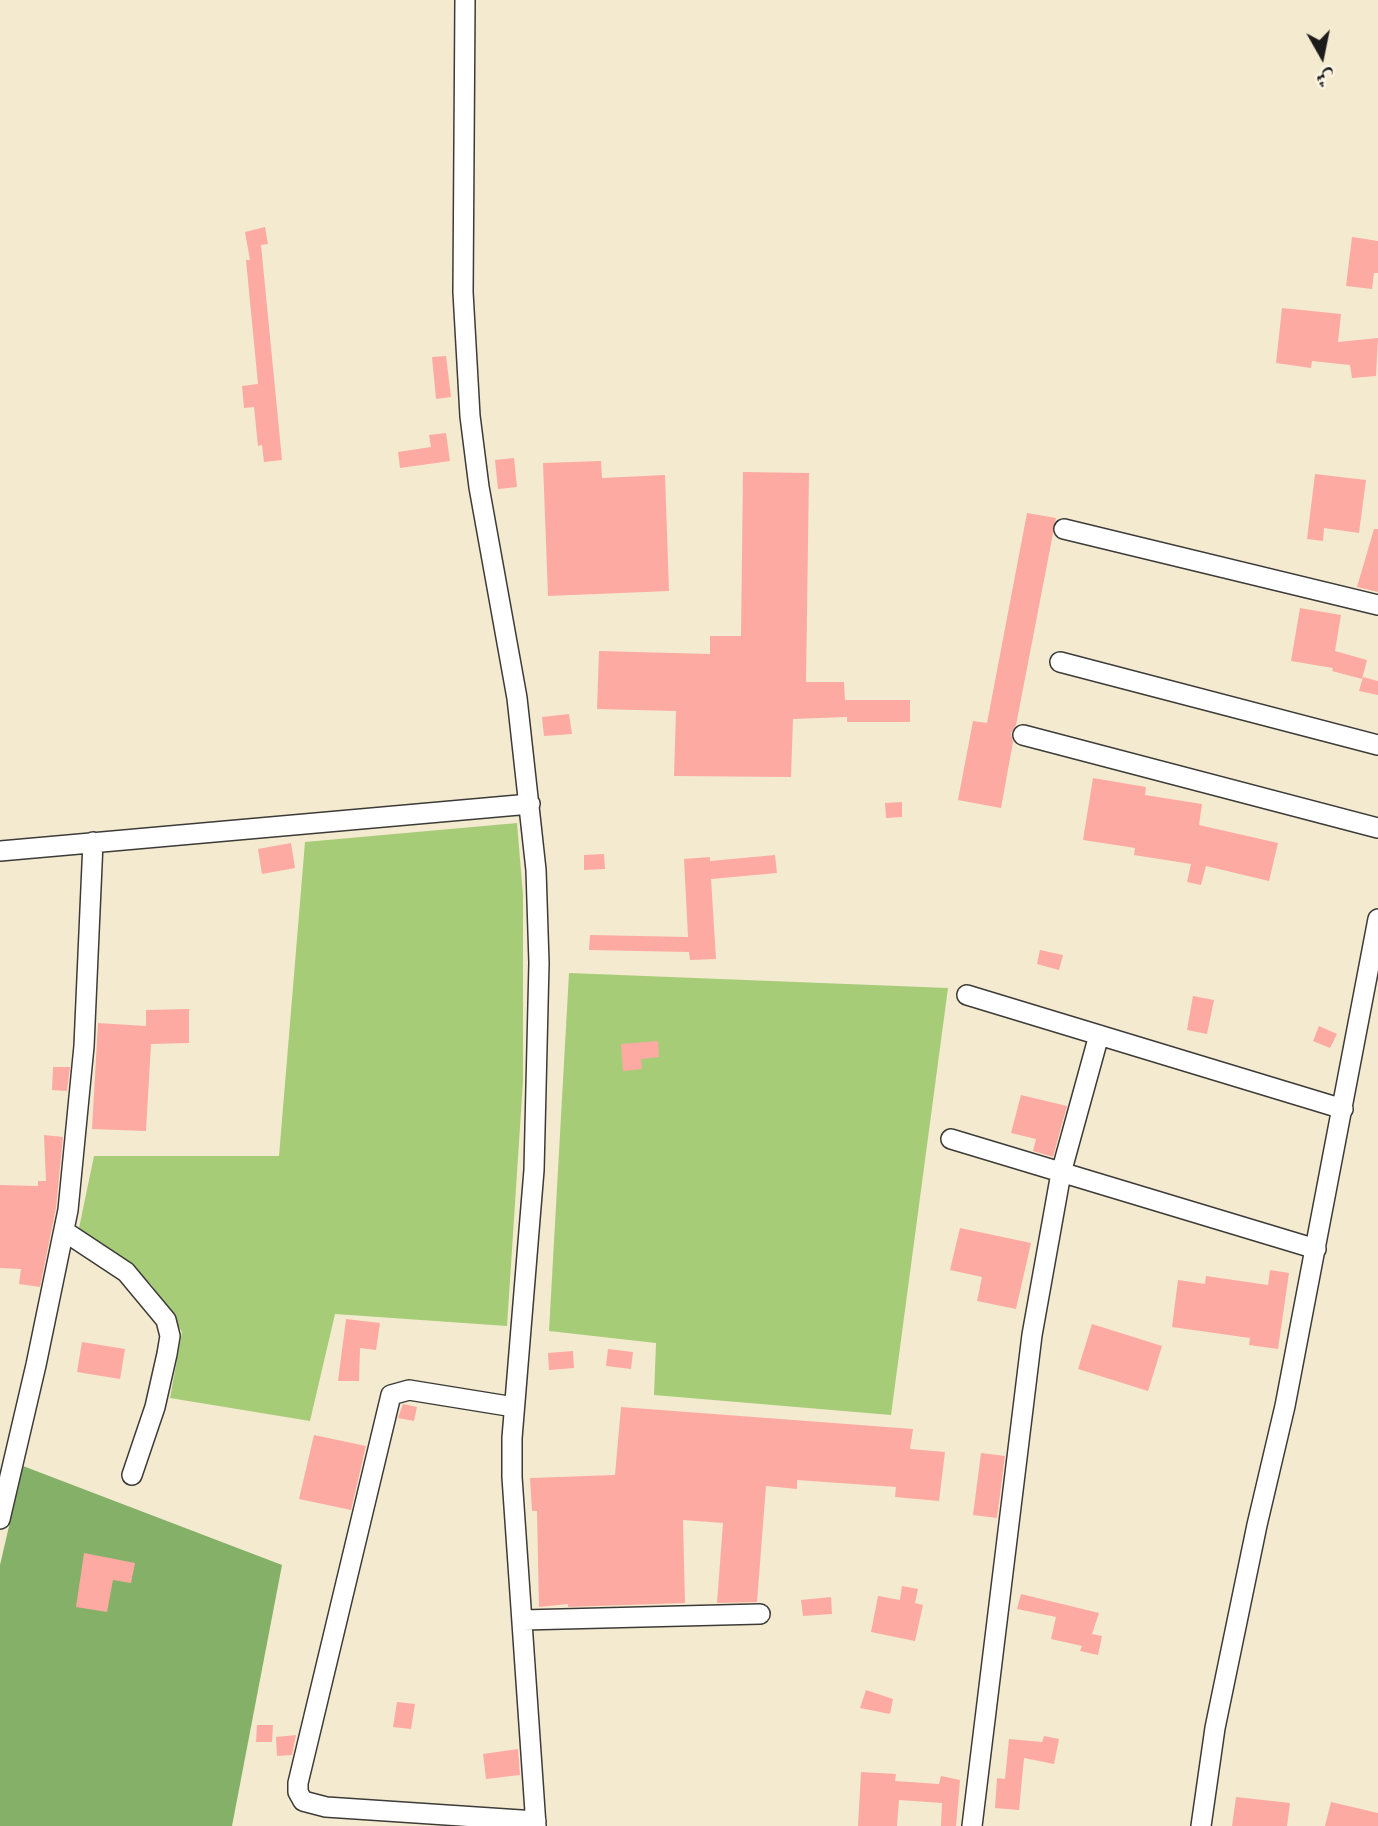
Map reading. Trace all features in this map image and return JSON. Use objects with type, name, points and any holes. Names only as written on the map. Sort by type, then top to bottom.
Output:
[{"type":"street","points":[[465,0],[463,292],[470,416],[481,501],[517,698],[530,804],[539,963],[534,1170],[525,1315],[514,1407],[512,1477],[536,1824],[326,1807],[303,1801],[298,1792],[391,1395],[408,1390],[514,1407]]},
{"type":"street","points":[[1065,529],[1378,605]]},
{"type":"street","points":[[1060,662],[1378,745]]},
{"type":"street","points":[[1023,735],[1378,828]]},
{"type":"street","points":[[0,851],[530,804]]},
{"type":"street","points":[[0,1519],[64,1231],[84,1046],[93,842]]},
{"type":"street","points":[[1201,1826],[1215,1728],[1285,1406],[1378,919]]},
{"type":"street","points":[[967,995],[1343,1109]]},
{"type":"street","points":[[972,1826],[1032,1335],[1061,1172],[1100,1034]]},
{"type":"street","points":[[951,1139],[1316,1249]]},
{"type":"street","points":[[64,1231],[125,1272],[166,1320],[170,1336],[167,1354],[155,1406],[132,1475]]},
{"type":"street","points":[[523,1620],[760,1614]]},
{"type":"green space","points":[[517,823],[523,895],[523,1081],[507,1326],[335,1314],[310,1421],[170,1398],[182,1332],[151,1284],[79,1228],[94,1156],[279,1156],[305,842]]},
{"type":"green space","points":[[569,973],[948,988],[891,1415],[654,1395],[656,1343],[549,1331]]},
{"type":"green space","points":[[23,1466],[282,1565],[232,1826],[0,1826],[0,1565]]},
{"type":"building","points":[[265,227],[268,244],[261,245],[282,460],[264,462],[262,445],[258,446],[254,407],[244,408],[242,386],[258,384],[246,260],[250,260],[245,232]]},
{"type":"building","points":[[1352,237],[1378,241],[1378,273],[1374,273],[1372,289],[1346,286]]},
{"type":"building","points":[[1282,308],[1341,314],[1338,342],[1378,338],[1376,376],[1352,378],[1350,365],[1312,361],[1311,368],[1276,363]]},
{"type":"building","points":[[446,356],[451,397],[436,399],[432,357]]},
{"type":"building","points":[[446,433],[450,461],[400,468],[398,452],[431,447],[429,435]]},
{"type":"building","points":[[514,458],[517,487],[498,489],[495,460]]},
{"type":"building","points":[[601,461],[602,478],[665,475],[669,591],[548,596],[543,463]]},
{"type":"building","points":[[743,472],[809,473],[806,682],[844,682],[845,700],[910,700],[910,722],[847,722],[847,717],[793,719],[791,777],[674,776],[676,711],[597,709],[599,651],[710,654],[710,636],[741,636]]},
{"type":"building","points":[[1315,474],[1366,480],[1359,533],[1324,528],[1323,541],[1307,539]]},
{"type":"building","points":[[1027,513],[1056,518],[1016,725],[1011,733],[1013,742],[1001,808],[958,800],[973,721],[987,723]]},
{"type":"building","points":[[1374,529],[1378,529],[1378,592],[1357,587]]},
{"type":"building","points":[[1300,608],[1341,615],[1335,651],[1367,660],[1362,679],[1332,671],[1333,668],[1291,661]]},
{"type":"building","points":[[1363,677],[1378,681],[1378,695],[1359,691]]},
{"type":"building","points":[[569,714],[572,734],[544,736],[542,717]]},
{"type":"building","points":[[1093,778],[1146,787],[1145,795],[1202,804],[1199,825],[1278,843],[1269,881],[1206,866],[1201,885],[1187,882],[1191,864],[1134,855],[1135,848],[1083,840]]},
{"type":"building","points":[[902,802],[902,817],[886,818],[885,803]]},
{"type":"building","points":[[291,843],[295,868],[262,874],[258,849]]},
{"type":"building","points":[[604,854],[605,869],[584,870],[584,855]]},
{"type":"building","points":[[775,855],[777,873],[711,879],[716,959],[690,960],[689,952],[589,950],[590,935],[688,937],[684,859],[710,857],[710,861]]},
{"type":"building","points":[[1040,950],[1063,955],[1059,970],[1037,964]]},
{"type":"building","points":[[1193,996],[1214,1000],[1207,1034],[1187,1030]]},
{"type":"building","points":[[189,1009],[189,1043],[151,1044],[146,1131],[92,1129],[98,1023],[146,1026],[146,1010]]},
{"type":"building","points":[[1319,1026],[1337,1034],[1330,1048],[1313,1041]]},
{"type":"building","points":[[658,1041],[659,1057],[641,1059],[642,1069],[623,1071],[621,1044]]},
{"type":"building","points":[[53,1067],[70,1067],[67,1091],[52,1090]]},
{"type":"building","points":[[1021,1095],[1067,1106],[1053,1157],[1033,1151],[1036,1139],[1011,1133]]},
{"type":"building","points":[[44,1135],[63,1137],[56,1208],[40,1287],[19,1284],[21,1269],[0,1268],[0,1185],[38,1186],[38,1181],[46,1181]]},
{"type":"building","points":[[960,1228],[1031,1243],[1016,1309],[977,1301],[982,1277],[950,1270]]},
{"type":"building","points":[[1270,1270],[1289,1273],[1278,1349],[1249,1345],[1250,1338],[1172,1327],[1178,1280],[1205,1284],[1206,1276],[1268,1285]]},
{"type":"building","points":[[346,1319],[380,1323],[376,1350],[360,1348],[359,1381],[338,1381]]},
{"type":"building","points":[[1092,1324],[1162,1346],[1148,1391],[1078,1369]]},
{"type":"building","points":[[82,1342],[125,1349],[120,1379],[77,1372]]},
{"type":"building","points":[[608,1349],[633,1352],[631,1369],[606,1366]]},
{"type":"building","points":[[573,1351],[574,1368],[549,1370],[548,1353]]},
{"type":"building","points":[[403,1404],[417,1407],[414,1421],[398,1418]]},
{"type":"building","points":[[621,1407],[913,1429],[910,1449],[945,1452],[939,1501],[895,1497],[896,1487],[797,1480],[797,1489],[766,1486],[757,1602],[717,1603],[723,1523],[683,1520],[685,1603],[568,1607],[568,1604],[539,1607],[537,1511],[532,1511],[530,1478],[615,1475]]},
{"type":"building","points":[[314,1435],[366,1446],[351,1510],[299,1499]]},
{"type":"building","points":[[981,1453],[1005,1456],[997,1518],[973,1515]]},
{"type":"building","points":[[84,1553],[135,1563],[131,1583],[113,1580],[107,1612],[76,1607]]},
{"type":"building","points":[[902,1586],[918,1589],[915,1603],[923,1605],[915,1641],[871,1632],[878,1596],[900,1600]]},
{"type":"building","points":[[1021,1594],[1099,1613],[1092,1634],[1102,1636],[1098,1655],[1080,1651],[1082,1646],[1051,1639],[1056,1617],[1017,1609]]},
{"type":"building","points":[[831,1597],[832,1614],[803,1616],[801,1600]]},
{"type":"building","points":[[866,1690],[893,1699],[890,1714],[860,1708]]},
{"type":"building","points":[[397,1702],[415,1704],[411,1729],[393,1727]]},
{"type":"building","points":[[257,1725],[273,1725],[272,1742],[256,1742]]},
{"type":"building","points":[[296,1735],[292,1755],[277,1756],[276,1737]]},
{"type":"building","points":[[1044,1736],[1059,1739],[1054,1764],[1024,1758],[1019,1810],[995,1808],[997,1778],[1005,1779],[1009,1739],[1042,1742]]},
{"type":"building","points":[[518,1749],[520,1775],[486,1779],[483,1754]]},
{"type":"building","points":[[861,1772],[896,1774],[895,1781],[939,1784],[941,1776],[960,1780],[956,1826],[941,1826],[942,1803],[899,1800],[897,1826],[858,1826]]},
{"type":"building","points":[[1236,1797],[1290,1803],[1287,1826],[1232,1826]]},
{"type":"building","points":[[1331,1802],[1378,1813],[1378,1826],[1325,1826]]}]
